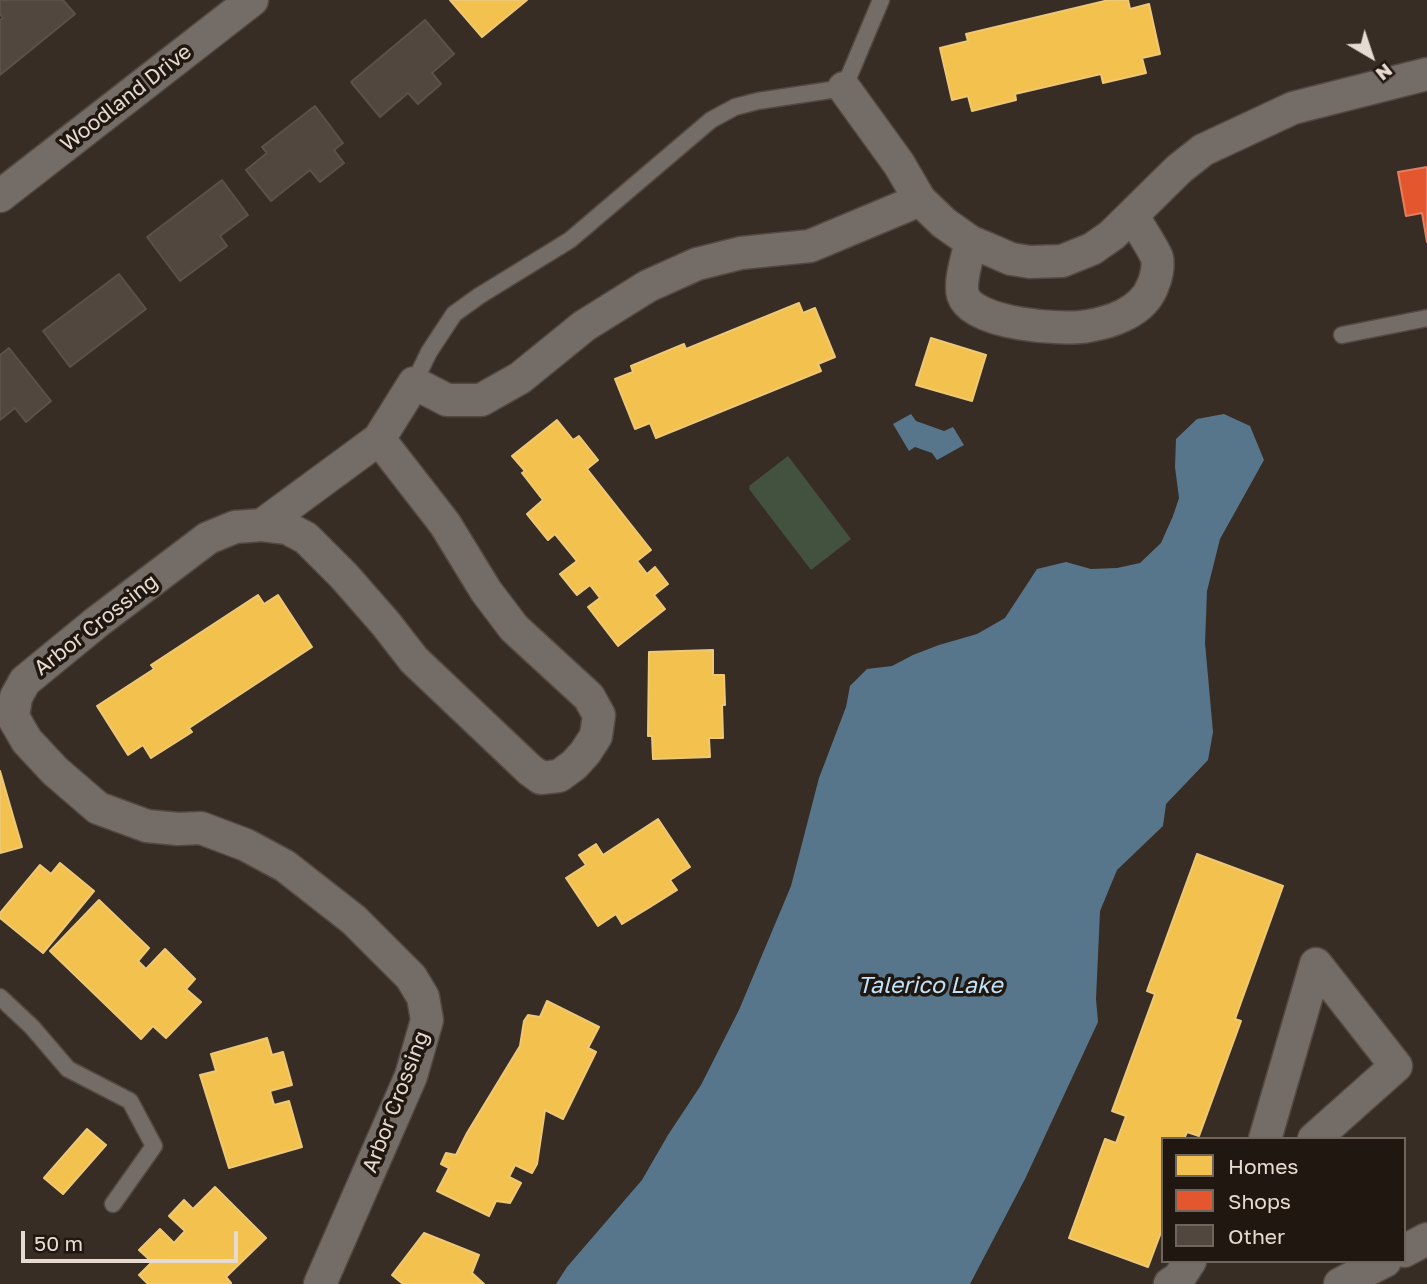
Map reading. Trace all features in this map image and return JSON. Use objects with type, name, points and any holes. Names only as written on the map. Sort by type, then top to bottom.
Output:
[{"type":"street","name":"Woodland Drive","points":[[0,196],[252,0]]},
{"type":"street","points":[[844,88],[900,164],[920,200],[944,223],[971,242],[1011,259],[1030,262],[1062,261],[1092,249],[1112,236],[1179,169],[1203,150],[1293,108],[1427,74]]},
{"type":"street","points":[[262,525],[379,439],[414,383],[447,400],[481,400],[520,378],[584,326],[660,280],[697,264],[741,253],[810,246],[920,200]]},
{"type":"street","points":[[971,242],[962,284],[963,297],[973,307],[999,319],[1048,328],[1087,326],[1123,316],[1141,305],[1151,291],[1156,277],[1157,258],[1133,216]]},
{"type":"street","points":[[262,525],[287,528],[306,538],[344,576],[414,660],[530,770],[541,778],[559,776],[585,753],[596,736],[599,715],[589,697],[514,628],[486,591],[445,524],[379,439]]},
{"type":"street","name":"Arbor Crossing","points":[[262,525],[235,527],[208,538],[97,622],[8,698],[13,717],[27,741],[55,771],[98,808],[147,826],[178,830],[201,828],[246,845],[285,866],[354,920],[411,977],[423,998],[427,1020],[411,1076],[320,1284]]},
{"type":"street","points":[[1266,1137],[1316,964],[1396,1066],[1316,1137]]},
{"type":"street","points":[[1406,1250],[1427,1239]]},
{"type":"street","points":[[1170,1284],[1179,1278],[1189,1263]]},
{"type":"street","points":[[1340,1284],[1381,1263]]},
{"type":"lane","points":[[414,383],[429,352],[454,314],[570,240],[711,120],[735,107],[758,101],[844,88],[881,0]]},
{"type":"lane","points":[[1342,335],[1427,318]]},
{"type":"lane","points":[[0,997],[32,1027],[68,1069],[130,1101],[154,1146],[113,1204]]},
{"type":"green space","points":[[788,456],[851,539],[811,570],[749,489],[749,486]]},
{"type":"water","points":[[911,414],[916,421],[944,431],[953,427],[964,445],[937,460],[932,453],[915,447],[909,451],[893,424]]},
{"type":"water","name":"Talerico Lake","points":[[1224,414],[1250,426],[1264,460],[1220,539],[1207,591],[1205,643],[1213,732],[1208,760],[1166,804],[1163,826],[1117,870],[1100,911],[1096,999],[1098,1022],[1025,1179],[970,1284],[556,1284],[567,1267],[642,1180],[701,1085],[739,1010],[791,886],[819,778],[846,707],[850,686],[867,669],[892,666],[939,645],[977,634],[1005,618],[1037,569],[1066,562],[1091,569],[1117,568],[1140,563],[1161,543],[1179,498],[1175,467],[1176,439],[1197,419]]},
{"type":"building: Homes","points":[[450,0],[527,0],[482,37]]},
{"type":"building: Homes","points":[[1109,0],[1128,0],[1130,9],[1149,4],[1160,54],[1142,58],[1146,73],[1103,83],[1101,74],[1015,94],[1016,100],[972,111],[968,96],[952,100],[940,48],[968,41],[966,34]]},
{"type":"building: Homes","points":[[799,303],[803,313],[815,308],[835,357],[818,364],[821,371],[656,438],[650,423],[635,429],[615,379],[633,372],[631,366],[684,344],[686,349]]},
{"type":"building: Homes","points":[[931,338],[986,355],[972,401],[916,385]]},
{"type":"building: Homes","points":[[557,420],[573,440],[579,436],[598,460],[587,469],[651,550],[637,561],[647,574],[655,567],[668,584],[654,595],[665,609],[618,646],[588,607],[600,598],[590,585],[577,595],[560,574],[577,561],[555,534],[548,540],[527,514],[543,500],[512,456]]},
{"type":"building: Homes","points":[[258,595],[264,604],[278,595],[312,647],[189,728],[192,732],[151,758],[143,745],[128,755],[97,706],[154,669],[151,665]]},
{"type":"building: Homes","points":[[713,650],[713,675],[724,675],[723,738],[709,738],[710,757],[653,759],[652,736],[648,736],[649,652]]},
{"type":"building: Homes","points":[[0,771],[22,847],[0,853]]},
{"type":"building: Homes","points":[[658,819],[690,867],[670,880],[677,890],[622,924],[616,914],[598,926],[566,878],[586,865],[579,855],[596,844],[603,855]]},
{"type":"building: Homes","points":[[1197,854],[1283,886],[1235,1019],[1241,1021],[1199,1136],[1187,1132],[1185,1137],[1161,1137],[1161,1232],[1148,1267],[1069,1238],[1105,1139],[1116,1143],[1126,1116],[1112,1111],[1155,994],[1147,991]]},
{"type":"building: Homes","points":[[60,863],[94,891],[43,953],[0,918],[0,913],[40,865],[51,874]]},
{"type":"building: Homes","points":[[99,900],[149,948],[138,961],[146,969],[165,949],[195,979],[186,989],[201,1002],[166,1038],[153,1026],[141,1039],[50,951]]},
{"type":"building: Homes","points":[[547,1001],[599,1027],[588,1048],[596,1052],[563,1119],[545,1110],[537,1164],[532,1173],[515,1165],[509,1177],[521,1183],[510,1203],[496,1201],[489,1216],[437,1191],[449,1168],[441,1164],[446,1153],[456,1155],[520,1046],[524,1021],[528,1015],[540,1017]]},
{"type":"building: Homes","points":[[267,1038],[272,1055],[283,1052],[292,1085],[270,1091],[274,1105],[289,1101],[302,1147],[229,1168],[200,1075],[216,1071],[211,1054]]},
{"type":"building: Homes","points":[[87,1129],[106,1145],[63,1194],[44,1178]]},
{"type":"building: Homes","points":[[215,1187],[266,1238],[226,1277],[230,1284],[148,1284],[139,1275],[152,1262],[139,1250],[160,1229],[174,1243],[185,1231],[169,1216],[184,1200],[193,1209]]},
{"type":"building: Homes","points":[[424,1233],[479,1255],[472,1273],[484,1284],[403,1284],[392,1275]]},
{"type":"building: Shops","points":[[1427,167],[1427,242],[1422,213],[1406,216],[1398,172]]},
{"type":"building: Other","points":[[0,0],[63,0],[75,14],[0,75],[0,20],[3,18],[0,14]]},
{"type":"building: Other","points":[[425,20],[454,54],[432,73],[441,84],[418,104],[408,93],[380,117],[351,82]]},
{"type":"building: Other","points":[[315,106],[343,143],[334,150],[344,163],[320,182],[310,170],[271,201],[246,170],[267,153],[262,147]]},
{"type":"building: Other","points":[[222,180],[248,215],[220,236],[227,246],[180,281],[147,237]]},
{"type":"building: Other","points":[[119,274],[146,309],[70,367],[43,331]]},
{"type":"building: Other","points":[[9,348],[51,401],[26,422],[15,408],[0,420],[0,355]]}]
